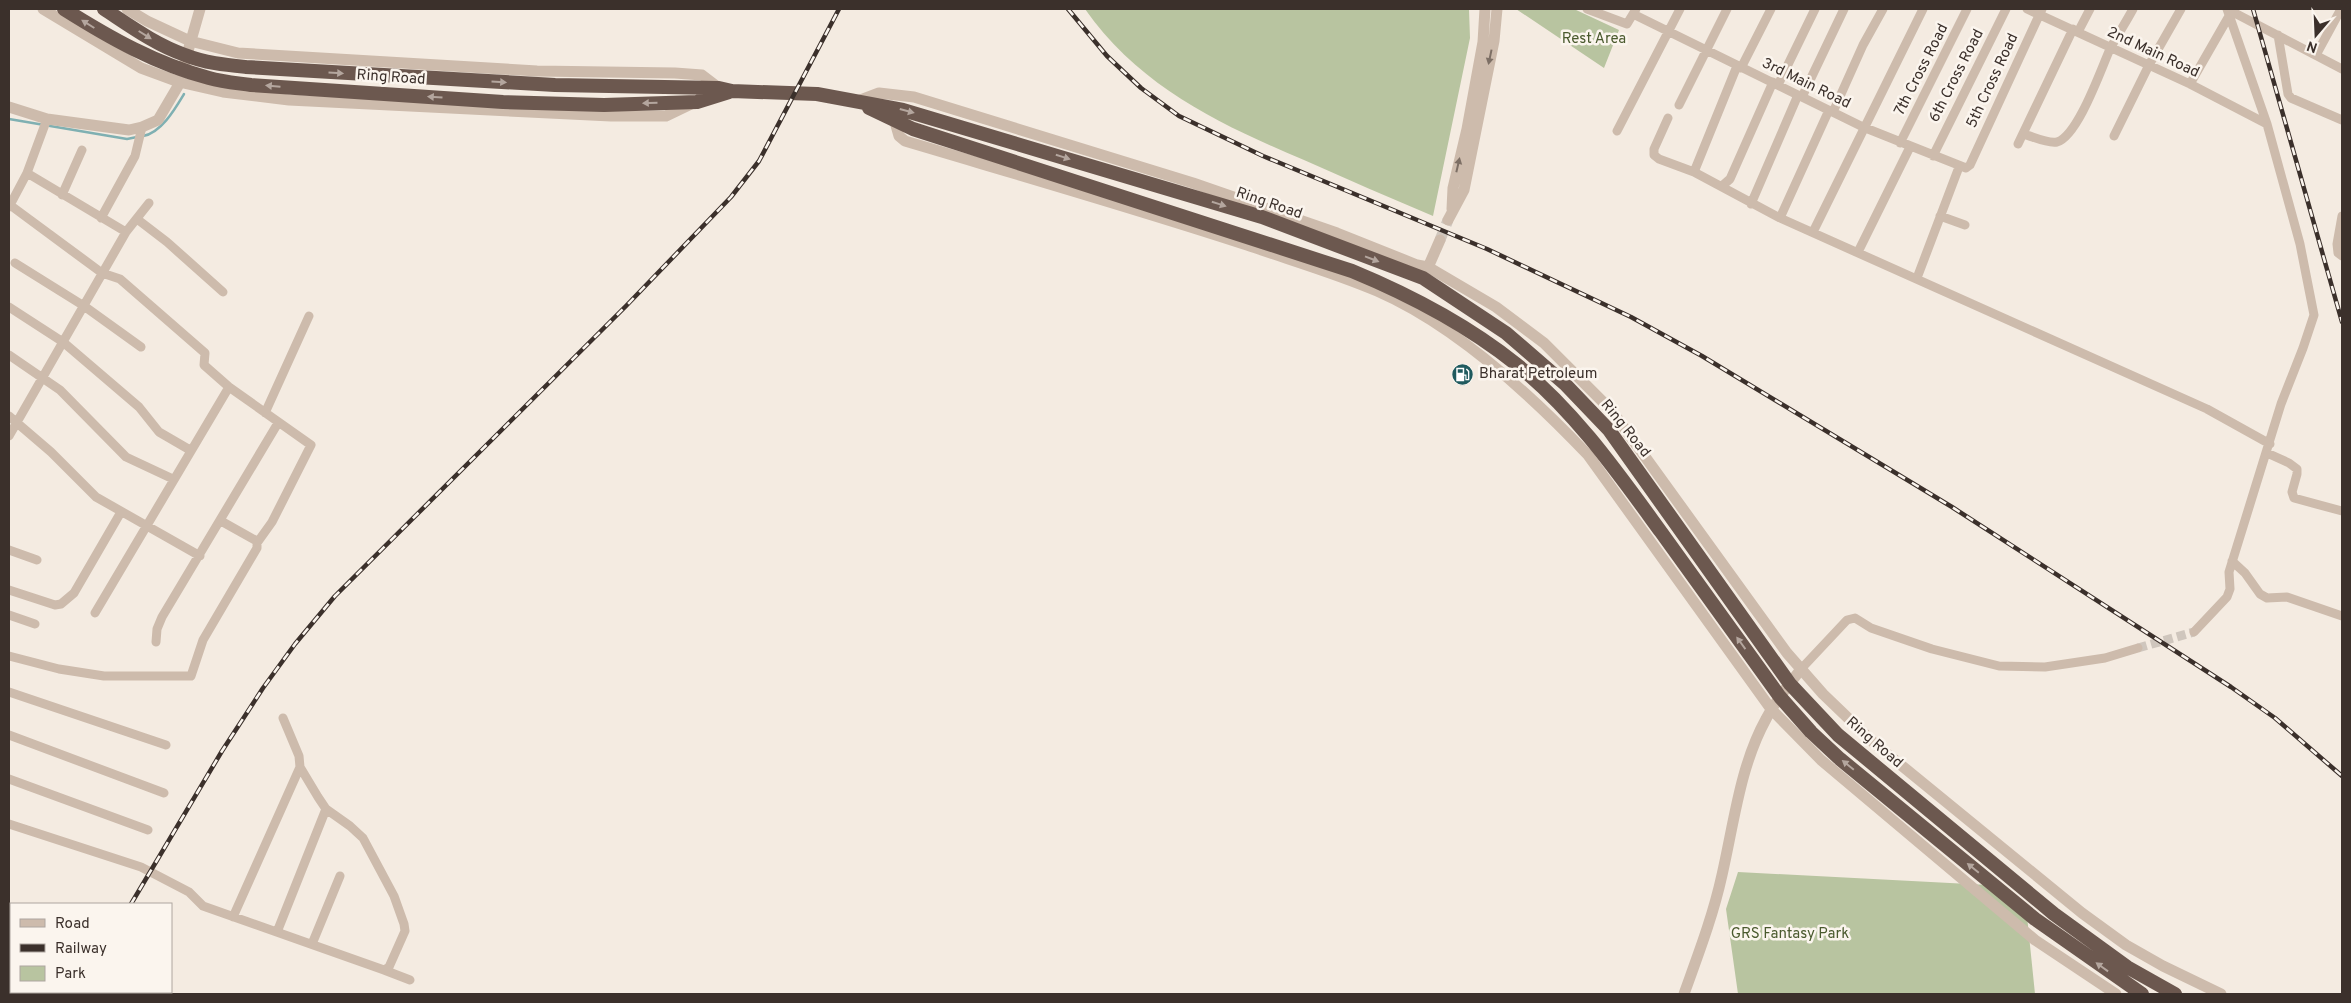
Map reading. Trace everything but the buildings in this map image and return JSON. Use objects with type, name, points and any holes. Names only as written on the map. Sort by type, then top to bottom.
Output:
[{"type":"highway","name":"Ring Road","points":[[64,9],[114,40],[181,76],[251,84],[503,102],[604,105],[697,102],[725,89]]},
{"type":"highway","name":"Ring Road","points":[[104,9],[153,40],[185,55],[214,63],[246,68],[554,85],[725,89],[817,94],[858,101],[903,110],[1262,217],[1426,273],[1506,333],[1565,384],[1609,430],[1790,684],[1838,736],[2054,914],[2127,966],[2175,994]]},
{"type":"highway","name":"Ring Road","points":[[842,99],[871,108],[895,122],[1352,271],[1416,299],[1466,328],[1516,364],[1559,405],[1595,444],[1780,697],[1811,732],[1848,765],[2035,919],[2142,994]]},
{"type":"street","points":[[43,9],[141,68],[181,76]]},
{"type":"street","points":[[127,9],[190,41],[238,53],[537,71],[702,75],[725,89]]},
{"type":"street","points":[[101,218],[135,156],[141,135],[158,120],[181,76],[185,55],[200,9]]},
{"type":"street","points":[[1486,9],[1483,42],[1453,188],[1450,216],[1464,190],[1468,174],[1494,41],[1497,9]]},
{"type":"street","points":[[1587,9],[1627,24],[1634,12]]},
{"type":"street","points":[[1617,131],[1680,9]]},
{"type":"street","points":[[1679,105],[1727,9]]},
{"type":"street","points":[[1694,172],[1739,67],[1771,9]]},
{"type":"street","points":[[1722,186],[1730,179],[1815,9]]},
{"type":"street","points":[[1751,204],[1800,96],[1844,9]]},
{"type":"street","points":[[1780,218],[1808,155],[1862,45],[1883,9]]},
{"type":"street","points":[[1813,232],[1863,127],[1923,9]]},
{"type":"street","name":"7th Cross Road","points":[[1900,143],[1968,9]]},
{"type":"street","name":"6th Cross Road","points":[[1933,156],[2006,9]]},
{"type":"street","name":"2nd Main Road","points":[[2027,9],[2041,12],[2111,49],[2190,84],[2267,124]]},
{"type":"street","points":[[2018,144],[2076,30],[2090,9]]},
{"type":"street","points":[[2023,134],[2051,142],[2058,142],[2080,118],[2111,49],[2133,9]]},
{"type":"street","points":[[2114,136],[2149,65],[2181,9]]},
{"type":"street","points":[[2316,55],[2341,9]]},
{"type":"street","points":[[2228,11],[2342,69]]},
{"type":"street","points":[[2190,84],[2228,11]]},
{"type":"street","points":[[2194,632],[2227,597],[2230,589],[2229,572],[2232,561],[2280,404],[2303,348],[2314,315],[2300,244],[2267,124],[2228,11]]},
{"type":"street","name":"3rd Main Road","points":[[1634,12],[1668,32],[1863,127],[1958,167]]},
{"type":"street","name":"5th Cross Road","points":[[1958,167],[1966,168],[1970,165],[2041,12]]},
{"type":"street","points":[[2278,35],[2288,94],[2291,98],[2342,120]]},
{"type":"street","points":[[9,110],[45,124],[129,130],[141,135]]},
{"type":"street","points":[[1668,118],[1654,149],[1654,154],[1659,159],[1694,172],[1780,218],[2207,410],[2268,448],[2297,469],[2292,492],[2294,498],[2342,511]]},
{"type":"street","points":[[895,122],[899,136],[905,141],[1278,256],[1378,291],[1437,324],[1508,378],[1553,418],[1588,455],[1771,709],[1821,760],[2035,940],[2116,994]]},
{"type":"street","points":[[9,656],[59,669],[104,676],[191,676],[203,640],[257,548],[257,543],[272,522],[311,448],[310,443],[278,423],[229,387],[204,364],[204,353],[120,279],[102,273],[9,206],[27,173],[45,124]]},
{"type":"street","points":[[1858,252],[1910,147]]},
{"type":"street","points":[[62,195],[82,150]]},
{"type":"street","points":[[1917,278],[1958,167]]},
{"type":"street","points":[[27,173],[126,232]]},
{"type":"street","points":[[9,436],[126,232],[148,203]]},
{"type":"street","points":[[1940,216],[1965,225]]},
{"type":"street","points":[[2342,216],[2337,244],[2338,253],[2342,256]]},
{"type":"street","points":[[137,219],[167,242],[223,292]]},
{"type":"street","points":[[1440,240],[1426,273],[1496,307],[1544,343],[1612,410],[1786,653],[1823,694],[1874,743],[2082,913],[2141,953],[2221,994]]},
{"type":"street","points":[[15,263],[84,306],[141,347]]},
{"type":"street","points":[[9,307],[63,342],[139,407],[159,432],[190,450]]},
{"type":"street","points":[[265,413],[309,316]]},
{"type":"street","points":[[9,355],[60,390],[126,457],[174,479]]},
{"type":"street","points":[[95,613],[229,387]]},
{"type":"street","points":[[9,416],[51,452],[96,497],[200,556]]},
{"type":"street","points":[[156,642],[157,629],[162,617],[278,423]]},
{"type":"street","points":[[9,590],[55,605],[61,604],[74,593],[121,512]]},
{"type":"street","points":[[221,521],[255,540],[257,543]]},
{"type":"street","points":[[9,550],[37,560]]},
{"type":"street","points":[[2232,561],[2245,573],[2260,594],[2267,598],[2287,597],[2342,616]]},
{"type":"street","points":[[9,615],[35,624]]},
{"type":"street","points":[[1684,994],[1710,918],[1739,794],[1751,756],[1771,709],[1790,684],[1847,620],[1855,618],[1871,628],[1932,649],[1999,666],[2016,668],[2054,666],[2105,658],[2138,648]]},
{"type":"street","points":[[9,692],[166,745]]},
{"type":"street","points":[[283,718],[299,756],[300,767],[326,809],[363,838],[386,880],[401,913],[405,932],[389,967],[384,970]]},
{"type":"street","points":[[9,735],[164,792]]},
{"type":"street","points":[[233,917],[300,767]]},
{"type":"street","points":[[9,779],[148,830]]},
{"type":"street","points":[[277,932],[326,809]]},
{"type":"street","points":[[9,824],[141,867],[189,892],[203,906],[410,980]]},
{"type":"street","points":[[312,944],[340,876]]},
{"type":"green space","points":[[1085,9],[1469,9],[1470,38],[1433,216],[1272,146],[1212,117],[1183,100],[1156,82],[1130,60]]},
{"type":"green space","name":"Rest Area","points":[[1516,9],[1574,9],[1619,30],[1604,68]]},
{"type":"green space","name":"GRS Fantasy Park","points":[[1738,872],[1988,885],[2027,916],[2035,994],[1738,994],[1726,909]]},
{"type":"waterway","points":[[143,136],[150,134],[162,125],[184,94]]},
{"type":"waterway","points":[[9,119],[127,139],[137,137]]},
{"type":"tunnel","points":[[1440,240],[1448,220]]},
{"type":"tunnel","points":[[2138,648],[2194,632]]},
{"type":"railway","points":[[132,903],[222,751],[263,688],[295,644],[335,596],[626,306],[731,197],[759,161],[839,9]]},
{"type":"railway","points":[[1068,9],[1107,56],[1141,88],[1179,116],[1263,156],[1487,249],[1631,317],[1702,356],[1952,507],[2231,687],[2275,718],[2342,776]]},
{"type":"railway","points":[[2253,9],[2342,322]]},
{"type":"place","name":"Bharat Petroleum","points":[[1463,374]]}]
